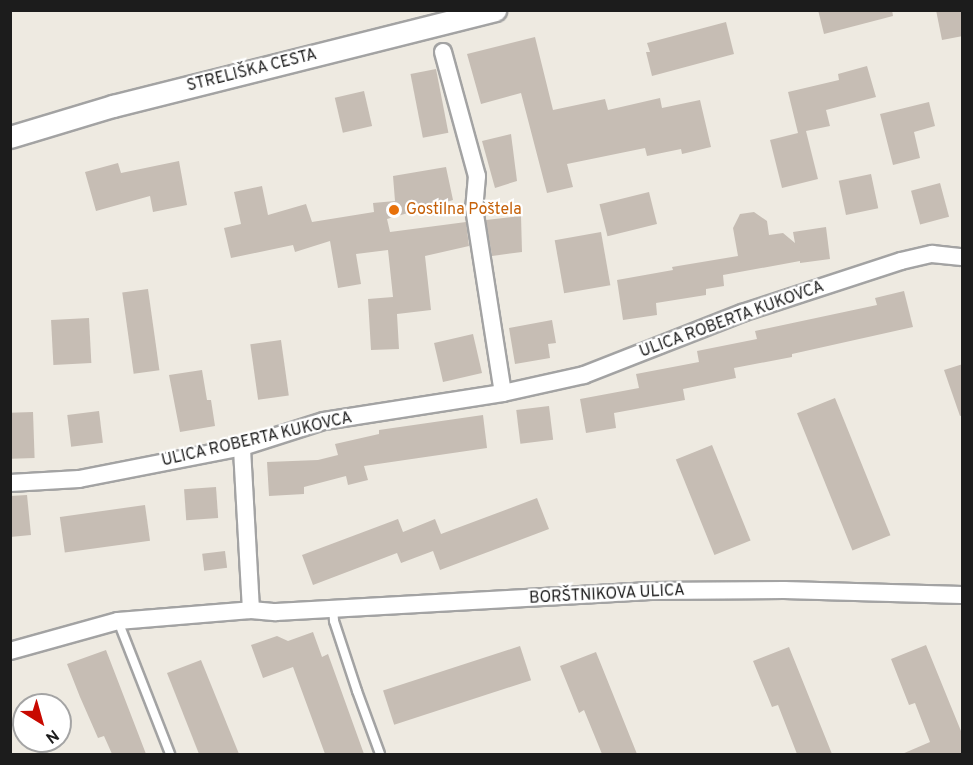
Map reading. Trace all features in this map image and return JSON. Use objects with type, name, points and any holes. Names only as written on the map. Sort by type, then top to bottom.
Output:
[{"type":"street","name":"STRELIŠKA CESTA","points":[[10,137],[113,106],[495,10]]},
{"type":"street","points":[[443,52],[477,176],[474,208],[502,393]]},
{"type":"street","name":"ULICA ROBERTA KUKOVCA","points":[[10,483],[78,479],[242,447],[324,421],[502,393],[584,375],[742,314],[908,259],[932,254],[963,257]]},
{"type":"street","points":[[242,447],[251,610]]},
{"type":"street","name":"BORŠTNIKOVA ULICA","points":[[10,651],[118,621],[251,610],[333,609],[650,591],[784,590],[963,595]]},
{"type":"lane","points":[[333,609],[353,681],[380,754]]},
{"type":"lane","points":[[118,621],[170,754]]},
{"type":"building","points":[[818,10],[892,10],[893,16],[824,34]]},
{"type":"building","points":[[936,10],[963,10],[963,36],[942,40]]},
{"type":"building","points":[[726,22],[734,54],[652,76],[646,52],[650,52],[647,43]]},
{"type":"building","points":[[535,37],[553,110],[605,99],[608,110],[660,98],[662,108],[700,100],[711,147],[682,154],[681,149],[647,156],[645,148],[567,164],[573,187],[547,193],[521,93],[481,104],[467,54]]},
{"type":"building","points":[[867,66],[876,97],[826,110],[830,126],[806,131],[818,179],[782,188],[770,140],[798,133],[788,92],[839,80],[838,74]]},
{"type":"building","points":[[436,69],[448,133],[423,138],[410,74]]},
{"type":"building","points":[[364,91],[372,126],[343,133],[335,98]]},
{"type":"building","points":[[929,102],[935,126],[914,132],[920,158],[893,165],[880,114]]},
{"type":"building","points":[[511,134],[517,181],[495,188],[482,141]]},
{"type":"building","points":[[179,161],[187,205],[153,212],[150,196],[96,211],[85,172],[118,163],[121,173]]},
{"type":"building","points":[[446,167],[453,200],[387,219],[390,232],[466,222],[469,246],[425,256],[431,310],[397,314],[399,349],[371,350],[368,299],[393,297],[388,250],[356,254],[361,284],[338,288],[330,241],[295,252],[293,245],[231,258],[224,228],[241,224],[234,192],[262,186],[268,215],[306,204],[312,222],[374,212],[373,203],[395,201],[393,176]]},
{"type":"building","points":[[871,174],[878,208],[846,215],[839,181]]},
{"type":"building","points":[[940,183],[949,217],[920,225],[911,191]]},
{"type":"building","points":[[649,192],[657,224],[607,236],[600,204]]},
{"type":"building","points":[[754,212],[767,221],[769,235],[783,233],[795,243],[793,232],[826,227],[830,259],[800,263],[800,261],[723,275],[724,286],[706,289],[706,295],[656,303],[657,315],[623,320],[617,280],[673,270],[672,267],[738,256],[733,228],[740,214]]},
{"type":"building","points":[[521,216],[522,252],[492,256],[486,220]]},
{"type":"building","points":[[601,232],[610,285],[564,293],[555,240]]},
{"type":"building","points":[[148,289],[159,370],[134,374],[122,293]]},
{"type":"building","points":[[904,291],[913,327],[792,354],[792,357],[734,368],[736,378],[683,389],[685,400],[614,413],[616,428],[586,433],[580,399],[639,388],[636,374],[699,362],[697,351],[757,339],[755,331],[877,305],[875,298]]},
{"type":"building","points":[[89,318],[91,363],[53,365],[51,320]]},
{"type":"building","points":[[552,320],[556,343],[548,344],[550,358],[515,364],[509,328]]},
{"type":"building","points":[[473,334],[482,373],[443,382],[434,343]]},
{"type":"building","points":[[281,340],[289,395],[258,400],[250,344]]},
{"type":"building","points":[[963,364],[963,415],[960,416],[944,370]]},
{"type":"building","points":[[202,370],[207,400],[211,400],[215,426],[180,432],[169,375]]},
{"type":"building","points":[[835,398],[890,535],[852,551],[797,413]]},
{"type":"building","points":[[549,406],[553,440],[520,444],[516,410]]},
{"type":"building","points":[[99,411],[103,443],[71,447],[67,415]]},
{"type":"building","points":[[33,412],[35,458],[12,459],[10,413]]},
{"type":"building","points":[[483,415],[487,448],[364,466],[368,480],[348,485],[346,476],[304,487],[304,494],[269,496],[267,462],[318,460],[338,455],[335,444],[379,434],[379,430]]},
{"type":"building","points":[[712,445],[751,540],[714,555],[676,460]]},
{"type":"building","points":[[216,487],[218,518],[186,520],[184,489]]},
{"type":"building","points":[[27,495],[31,535],[10,537],[10,496]]},
{"type":"building","points":[[537,498],[549,529],[440,570],[433,551],[401,563],[397,553],[313,585],[302,555],[398,519],[403,532],[435,519],[441,534]]},
{"type":"building","points":[[145,505],[150,541],[65,553],[60,517]]},
{"type":"building","points":[[225,551],[227,568],[204,571],[202,554]]},
{"type":"building","points":[[313,632],[322,657],[328,654],[364,754],[325,754],[293,667],[263,678],[251,645],[277,636],[288,641]]},
{"type":"building","points":[[926,645],[963,736],[963,754],[902,754],[930,742],[915,703],[909,705],[891,659]]},
{"type":"building","points":[[520,646],[531,680],[394,725],[383,690]]},
{"type":"building","points":[[789,647],[832,754],[797,754],[778,705],[772,707],[753,661]]},
{"type":"building","points":[[106,650],[146,754],[112,754],[104,736],[98,738],[67,664]]},
{"type":"building","points":[[596,652],[637,754],[602,754],[584,710],[579,713],[560,666]]},
{"type":"building","points":[[201,660],[239,754],[199,754],[167,673]]},
{"type":"place","name":"Gostilna Poštela","points":[[394,210]]}]
